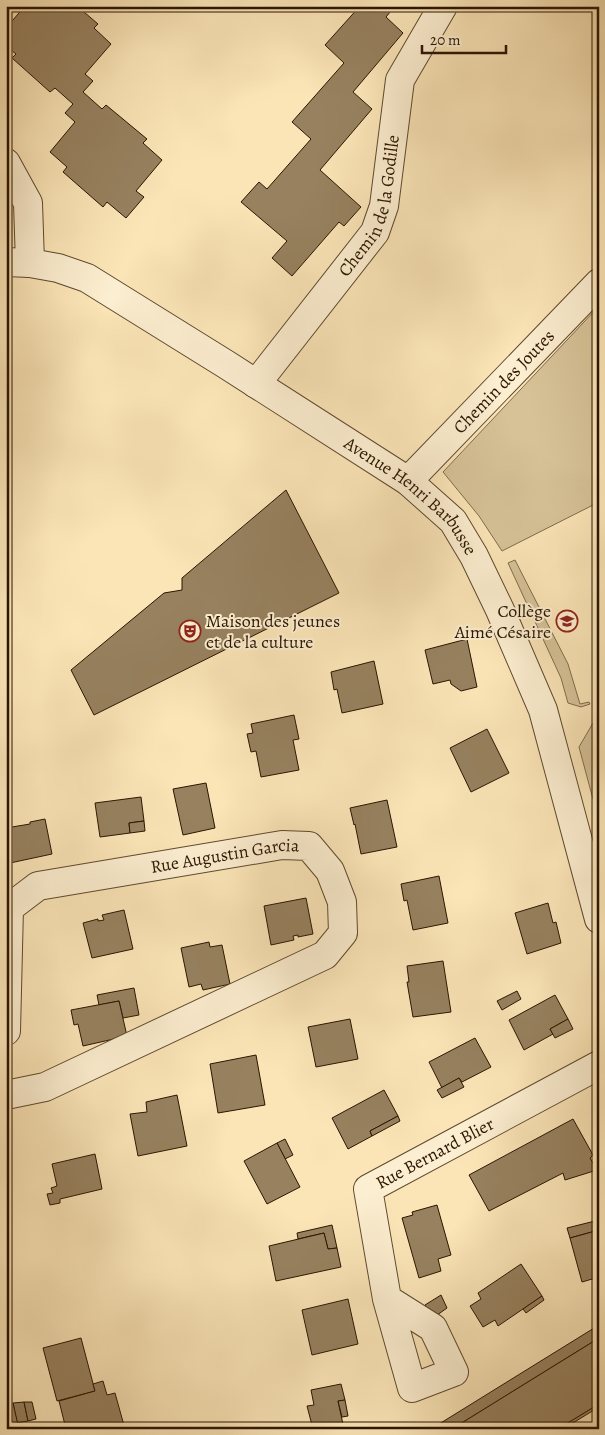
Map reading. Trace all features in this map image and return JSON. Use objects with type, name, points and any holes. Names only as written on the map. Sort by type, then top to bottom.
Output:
[{"type":"street","name":"Chemin de la Godille","points":[[256,384],[375,232],[384,206],[400,80],[443,6]]},
{"type":"street","points":[[6,162],[28,203],[18,262]]},
{"type":"street","name":"Avenue Henri Barbusse","points":[[18,262],[58,268],[87,278],[408,481],[453,521],[474,556],[508,628],[543,710],[599,919]]},
{"type":"street","name":"Chemin des Joutes","points":[[408,481],[599,283]]},
{"type":"street","name":"Rue Augustin Garcia","points":[[6,1031],[10,908],[38,886],[282,845],[309,846],[330,871],[342,902],[343,933],[325,955],[45,1087],[6,1095]]},
{"type":"street","name":"Rue Bernard Blier","points":[[387,1299],[368,1189],[599,1066]]},
{"type":"shaded area","points":[[599,306],[599,502],[502,551],[479,516],[443,472]]},
{"type":"shaded area","points":[[515,560],[568,664],[580,704],[589,702],[590,704],[581,707],[568,703],[561,678],[508,563]]},
{"type":"shaded area","points":[[593,723],[596,729],[599,727],[599,814],[597,814],[579,747]]},
{"type":"building","points":[[25,6],[77,6],[98,24],[94,28],[111,44],[85,74],[93,81],[83,92],[102,109],[106,105],[147,139],[143,143],[162,160],[136,191],[144,197],[126,218],[107,202],[103,207],[63,172],[67,167],[50,152],[75,122],[65,113],[73,104],[55,88],[50,92],[12,58],[16,54],[6,46],[6,28]]},
{"type":"building","points":[[360,6],[395,6],[386,17],[403,33],[353,92],[372,109],[320,170],[361,207],[344,226],[339,222],[292,276],[272,258],[287,241],[241,202],[259,182],[267,189],[311,139],[292,122],[344,63],[325,45]]},
{"type":"building","name":"Maison des jeunes et de la culture","points":[[286,490],[339,593],[94,715],[71,670],[164,593],[182,590],[182,578]]},
{"type":"building","points":[[467,639],[477,687],[461,691],[451,684],[450,680],[433,684],[425,650]]},
{"type":"building","points":[[374,661],[383,704],[342,713],[337,689],[334,690],[331,672]]},
{"type":"building","points":[[294,715],[299,739],[293,740],[299,770],[261,777],[256,751],[251,752],[247,734],[253,733],[251,724]]},
{"type":"building","points":[[487,729],[509,773],[471,792],[450,748]]},
{"type":"building","points":[[206,783],[215,828],[183,835],[173,789]]},
{"type":"building","points":[[141,797],[144,821],[129,823],[130,833],[100,837],[95,803]]},
{"type":"building","points":[[387,800],[397,847],[361,854],[350,808]]},
{"type":"building","points":[[45,819],[52,854],[10,863],[8,856],[6,857],[6,828]]},
{"type":"building","points":[[144,821],[145,831],[130,833],[129,823]]},
{"type":"building","points":[[439,876],[448,923],[413,930],[407,900],[404,901],[401,884]]},
{"type":"building","points":[[306,898],[313,934],[293,936],[294,940],[271,945],[264,906]]},
{"type":"building","points":[[548,903],[553,923],[556,922],[561,943],[527,954],[515,913]]},
{"type":"building","points":[[124,910],[133,949],[92,958],[83,923],[98,919],[98,921],[104,920],[102,915]]},
{"type":"building","points":[[209,942],[210,947],[222,945],[230,984],[203,990],[201,984],[189,987],[181,948]]},
{"type":"building","points":[[443,961],[451,1012],[413,1017],[407,982],[409,982],[407,966]]},
{"type":"building","points":[[134,988],[139,1015],[123,1018],[119,1001],[99,1005],[97,995]]},
{"type":"building","points":[[517,991],[521,999],[502,1010],[497,1001]]},
{"type":"building","points":[[555,995],[568,1019],[550,1029],[553,1034],[524,1050],[509,1020]]},
{"type":"building","points":[[119,1001],[127,1036],[83,1046],[78,1024],[74,1025],[71,1010]]},
{"type":"building","points":[[350,1019],[358,1059],[316,1067],[308,1027]]},
{"type":"building","points":[[568,1019],[573,1029],[555,1038],[550,1029]]},
{"type":"building","points":[[475,1038],[491,1067],[462,1082],[459,1078],[442,1088],[429,1062]]},
{"type":"building","points":[[256,1055],[265,1105],[218,1113],[210,1064]]},
{"type":"building","points":[[459,1078],[464,1087],[442,1098],[437,1090]]},
{"type":"building","points":[[384,1090],[398,1116],[370,1131],[372,1136],[348,1149],[332,1118]]},
{"type":"building","points":[[177,1095],[187,1146],[138,1156],[130,1114],[147,1112],[146,1102]]},
{"type":"building","points":[[398,1116],[400,1121],[372,1136],[370,1131]]},
{"type":"building","points":[[573,1119],[593,1155],[590,1158],[597,1170],[565,1180],[563,1173],[489,1211],[469,1175]]},
{"type":"building","points":[[285,1139],[293,1155],[285,1159],[277,1143]]},
{"type":"building","points":[[277,1143],[300,1187],[267,1204],[244,1161]]},
{"type":"building","points":[[95,1154],[102,1189],[60,1199],[60,1203],[50,1205],[47,1194],[53,1193],[51,1188],[57,1186],[52,1164]]},
{"type":"building","points":[[437,1205],[451,1255],[438,1259],[441,1271],[419,1278],[402,1218],[413,1215],[412,1212]]},
{"type":"building","points":[[599,1220],[599,1230],[570,1238],[567,1228]]},
{"type":"building","points":[[332,1225],[337,1248],[328,1249],[324,1233],[298,1239],[297,1233]]},
{"type":"building","points":[[599,1230],[599,1277],[582,1282],[570,1238]]},
{"type":"building","points":[[324,1233],[328,1249],[337,1248],[341,1267],[276,1281],[269,1246]]},
{"type":"building","points":[[521,1264],[542,1296],[498,1326],[495,1320],[483,1327],[470,1306],[481,1299],[478,1293]]},
{"type":"building","points":[[441,1295],[447,1308],[433,1318],[425,1305]]},
{"type":"building","points":[[542,1296],[544,1300],[526,1313],[523,1309]]},
{"type":"building","points":[[348,1299],[358,1344],[312,1355],[302,1310]]},
{"type":"building","points":[[599,1325],[599,1338],[452,1429],[431,1429]]},
{"type":"building","points":[[81,1338],[95,1391],[57,1401],[43,1348]]},
{"type":"building","points":[[599,1338],[599,1404],[558,1429],[452,1429]]},
{"type":"building","points":[[103,1381],[107,1395],[115,1393],[125,1429],[66,1429],[59,1401],[95,1391],[93,1384]]},
{"type":"building","points":[[341,1384],[345,1400],[338,1401],[344,1429],[313,1429],[307,1406],[314,1405],[311,1390]]},
{"type":"building","points":[[345,1400],[348,1416],[342,1417],[338,1401]]},
{"type":"building","points":[[24,1402],[28,1421],[17,1423],[13,1403]]},
{"type":"building","points":[[24,1402],[32,1402],[36,1419],[28,1421]]},
{"type":"building","points":[[13,1403],[18,1425],[6,1428],[6,1404]]},
{"type":"building","points":[[599,1404],[599,1407],[563,1429],[558,1429]]},
{"type":"place","name":"Collège Aimé Césaire","points":[[567,621]]},
{"type":"place","name":"Maison des jeunes et de la culture","points":[[190,631]]}]
